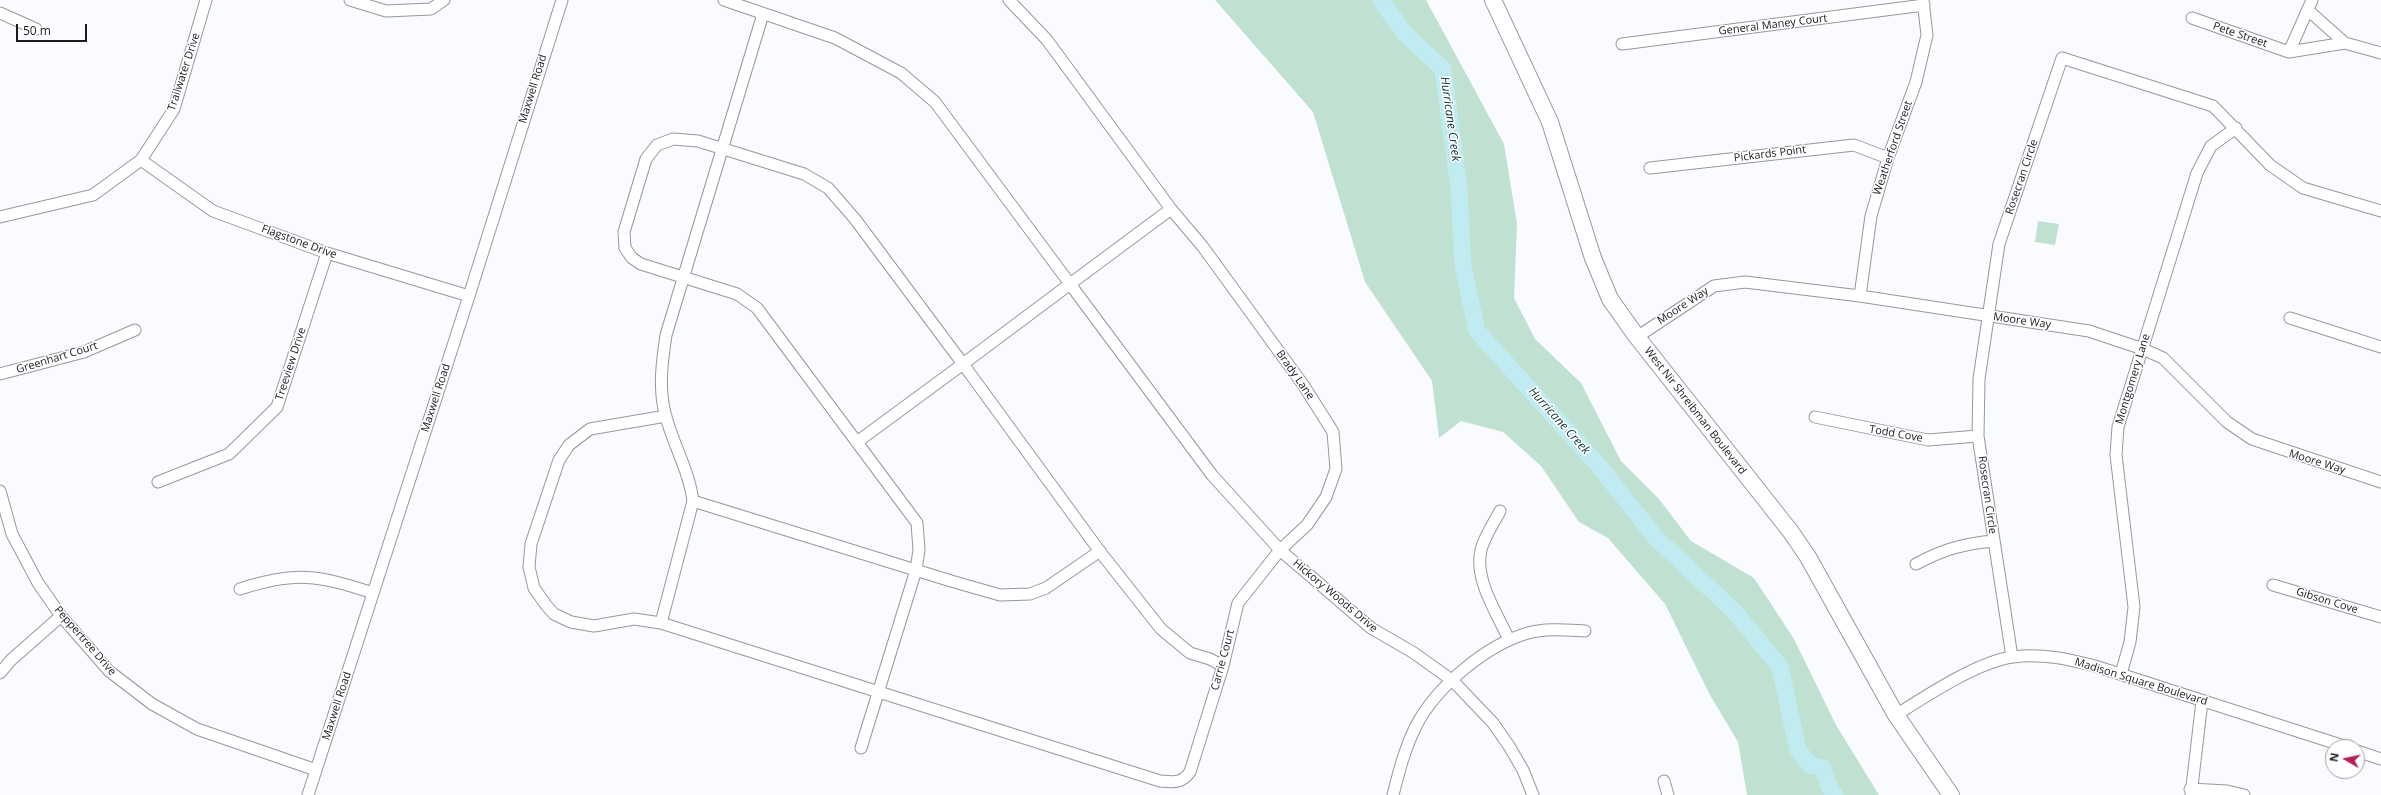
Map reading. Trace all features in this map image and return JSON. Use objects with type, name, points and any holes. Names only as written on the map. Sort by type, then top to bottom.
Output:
[{"type":"main road","name":"West Nir Shreibman Boulevard","points":[[1493,0],[1550,122],[1593,258],[1610,298],[1637,337],[1804,551],[1896,715],[1951,795]]},
{"type":"street","name":"Trailwater Drive","points":[[0,217],[93,195],[141,160],[174,109],[206,0]]},
{"type":"street","points":[[350,0],[386,11],[431,9],[444,0]]},
{"type":"street","name":"Maxwell Road","points":[[308,795],[469,296],[562,0]]},
{"type":"street","name":"Hickory Woods Drive","points":[[724,0],[835,38],[901,73],[935,102],[1212,475],[1280,550],[1371,628],[1414,653],[1453,681],[1493,723],[1510,746],[1534,795]]},
{"type":"street","name":"Brady Lane","points":[[1009,0],[1047,40],[1171,209],[1203,247],[1295,374],[1333,432],[1336,469],[1326,497],[1307,525],[1280,550]]},
{"type":"street","name":"General Maney Court","points":[[1622,44],[1923,2]]},
{"type":"street","name":"Weatherford Street","points":[[1860,296],[1871,216],[1888,158],[1916,82],[1927,35],[1923,2]]},
{"type":"street","points":[[2289,52],[2310,5],[2345,44]]},
{"type":"street","points":[[0,14],[36,29]]},
{"type":"street","points":[[661,623],[693,502],[691,483],[666,416],[661,368],[666,335],[685,278],[763,14]]},
{"type":"street","name":"Pete Street","points":[[2192,18],[2289,52]]},
{"type":"street","points":[[2289,52],[2345,44],[2381,53]]},
{"type":"street","name":"Rosecran Circle","points":[[2012,657],[1978,436],[1980,379],[1999,244],[2062,58],[2213,106],[2236,128],[2270,165],[2303,188],[2381,211]]},
{"type":"street","name":"Montgomery Lane","points":[[2121,674],[2130,642],[2134,607],[2116,455],[2118,428],[2197,172],[2212,146],[2236,128]]},
{"type":"street","points":[[861,748],[916,570],[919,550],[917,523],[757,308],[737,294],[641,264],[632,258],[625,248],[624,232],[646,159],[657,145],[673,139],[698,141],[804,174],[828,188],[855,220],[1100,550],[1161,629],[1190,653],[1210,659],[1223,666]]},
{"type":"street","name":"Pickards Point","points":[[1650,168],[1854,144],[1888,158]]},
{"type":"street","name":"Flagstone Drive","points":[[141,160],[213,211],[328,253],[469,296]]},
{"type":"street","points":[[857,442],[1171,209]]},
{"type":"street","name":"Treeview Drive","points":[[158,482],[229,454],[277,407],[328,253]]},
{"type":"street","name":"Moore Way","points":[[1637,337],[1714,286],[1745,282],[1860,296],[2089,331],[2143,349],[2163,358],[2227,422],[2252,439],[2283,451],[2381,482]]},
{"type":"street","points":[[2290,318],[2381,347]]},
{"type":"street","name":"Greenhart Court","points":[[0,374],[84,352],[135,330]]},
{"type":"street","points":[[666,416],[590,429],[569,445],[559,460],[531,544],[529,567],[534,588],[546,605],[554,614],[570,622],[594,626],[634,619],[661,623],[879,692]]},
{"type":"street","name":"Todd Cove","points":[[1815,418],[1928,440],[1978,436]]},
{"type":"street","name":"Peppertree Drive","points":[[0,491],[12,534],[38,583],[61,616],[109,671],[152,704],[197,729],[316,770]]},
{"type":"street","points":[[693,502],[1000,594],[1030,594],[1060,580],[1100,550]]},
{"type":"street","points":[[1500,511],[1481,549],[1479,568],[1510,640]]},
{"type":"street","points":[[1916,564],[1938,552],[1962,544],[1994,541]]},
{"type":"street","name":"Carrie Court","points":[[879,692],[1160,781],[1176,783],[1184,780],[1190,772],[1223,666],[1238,603],[1280,550]]},
{"type":"street","points":[[240,589],[272,579],[305,576],[334,580],[374,593]]},
{"type":"street","name":"Gibson Cove","points":[[2273,585],[2381,617]]},
{"type":"street","points":[[0,673],[16,656],[61,616]]},
{"type":"street","points":[[1392,795],[1406,750],[1417,725],[1429,706],[1453,681],[1478,659],[1510,640],[1529,633],[1549,629],[1585,631]]},
{"type":"street","name":"Madison Square Boulevard","points":[[1896,715],[1973,670],[2012,657],[2036,655],[2062,658],[2121,674],[2325,740]]},
{"type":"street","points":[[2202,701],[2190,792],[2227,791],[2244,795]]},
{"type":"street","points":[[2365,753],[2381,759]]},
{"type":"street","points":[[1664,781],[1668,795]]},
{"type":"green space","points":[[1215,0],[1426,0],[1504,144],[1517,224],[1514,298],[1535,339],[1581,383],[1621,461],[1659,499],[1691,541],[1754,578],[1794,639],[1836,725],[1879,795],[1747,795],[1738,742],[1710,695],[1665,604],[1608,538],[1579,522],[1541,466],[1503,432],[1461,421],[1439,438],[1432,381],[1365,282],[1313,112]]},
{"type":"green space","points":[[2038,221],[2059,224],[2055,245],[2035,242]]},
{"type":"waterway","name":"Hurricane Creek","points":[[1381,0],[1404,33],[1443,69],[1459,189],[1463,266],[1477,331],[1599,466],[1656,538],[1735,612],[1780,667],[1798,750],[1810,765],[1823,768],[1829,787],[1835,795]]}]
